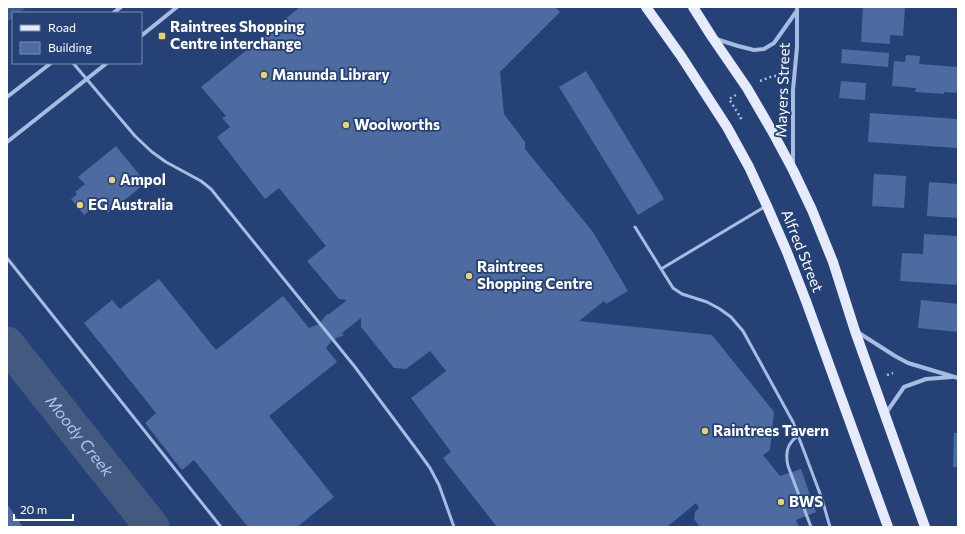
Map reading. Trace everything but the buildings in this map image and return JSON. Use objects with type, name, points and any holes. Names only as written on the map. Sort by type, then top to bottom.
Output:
[{"type":"main road","name":"Alfred Street","points":[[646,7],[681,56],[727,127],[768,206],[788,252],[888,527]]},
{"type":"main road","name":"Alfred Street","points":[[693,7],[750,93],[793,170],[812,210],[833,262],[855,331],[925,527]]},
{"type":"street","points":[[142,35],[177,7]]},
{"type":"street","name":"Mayers Street","points":[[712,37],[754,50],[764,49],[774,43],[797,10]]},
{"type":"street","name":"Mayers Street","points":[[793,170],[793,90],[797,47],[797,10]]},
{"type":"street","points":[[7,97],[50,64]]},
{"type":"street","points":[[7,142],[106,64]]},
{"type":"street","points":[[855,331],[908,363],[956,377]]},
{"type":"street","points":[[885,415],[904,387],[926,379],[956,377]]},
{"type":"lane","points":[[74,64],[135,136],[152,152],[166,162],[201,181],[215,194],[355,367],[430,468],[454,527]]},
{"type":"lane","points":[[661,269],[768,206]]},
{"type":"lane","points":[[634,227],[673,288],[682,294],[707,302],[720,309],[731,317],[743,331],[785,406],[799,435],[822,499],[830,527]]},
{"type":"lane","points":[[7,258],[221,527]]},
{"type":"lane","points":[[799,435],[793,439],[789,445],[786,459],[811,527]]},
{"type":"path","points":[[758,81],[773,76],[788,76]]},
{"type":"path","points":[[735,122],[741,118],[729,99],[736,95]]},
{"type":"path","points":[[887,375],[893,373]]},
{"type":"shaded area","points":[[7,7],[27,7],[20,12],[12,12],[12,19],[7,22]]},
{"type":"waterway","name":"Moody Creek","points":[[7,344],[152,527]]},
{"type":"place","name":"Raintrees Shopping Centre interchange","points":[[162,36]]},
{"type":"place","name":"Manunda Library","points":[[264,75]]},
{"type":"place","name":"Woolworths","points":[[346,125]]},
{"type":"place","name":"Ampol","points":[[112,180]]},
{"type":"place","name":"EG Australia","points":[[80,205]]},
{"type":"place","name":"Raintrees Shopping Centre","points":[[469,276]]},
{"type":"place","name":"Raintrees Tavern","points":[[705,431]]},
{"type":"place","name":"BWS","points":[[781,502]]}]
